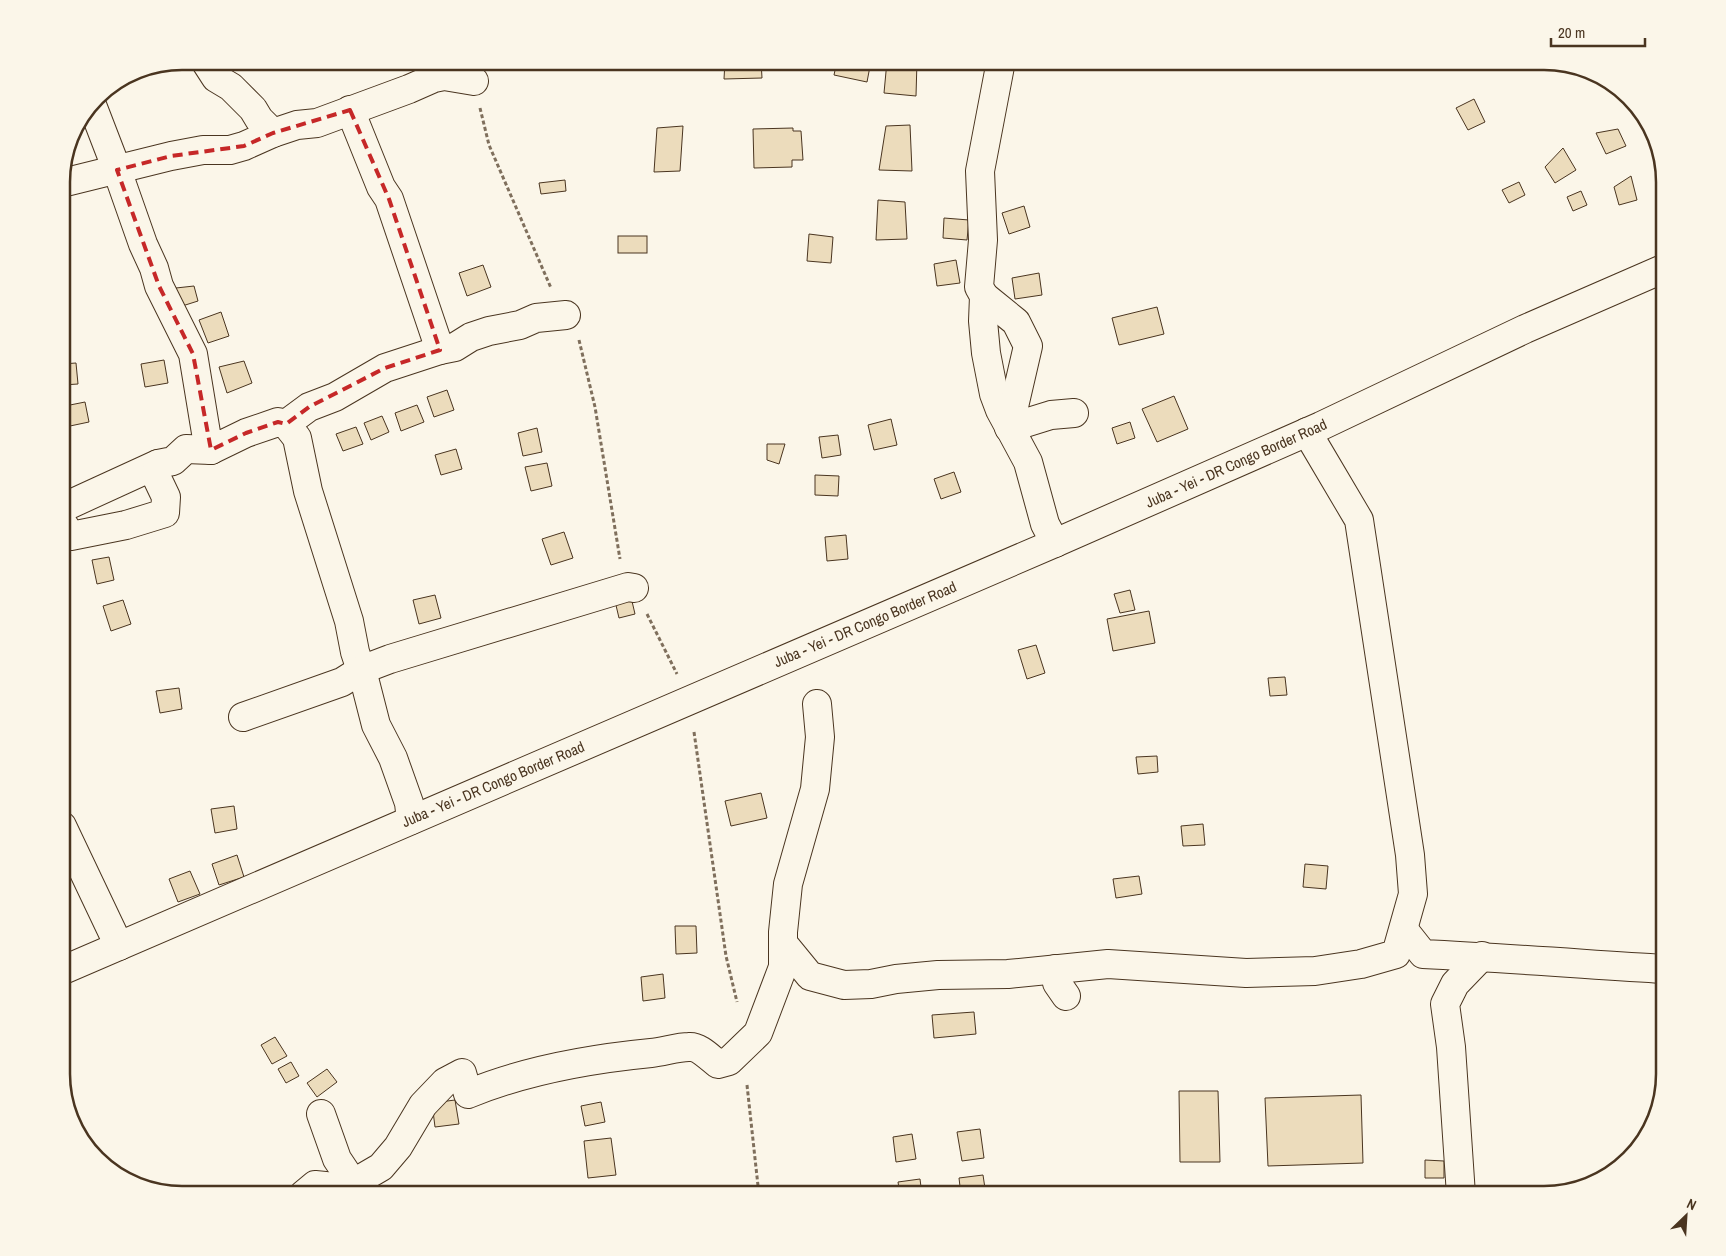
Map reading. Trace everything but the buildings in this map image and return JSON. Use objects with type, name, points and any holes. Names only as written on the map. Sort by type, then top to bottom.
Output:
[{"type":"street","points":[[211,70],[216,78],[231,87],[253,109],[259,119],[273,133]]},
{"type":"street","points":[[70,181],[203,150],[230,150],[244,146],[273,133],[297,125],[317,123],[409,89],[437,70],[444,76],[474,81]]},
{"type":"street","points":[[999,70],[980,171],[983,240],[980,287],[984,296],[1016,322],[1028,346],[1009,428]]},
{"type":"street","points":[[350,110],[380,187],[389,198],[440,350]]},
{"type":"street","points":[[95,112],[143,244],[154,268],[159,286],[193,354],[206,439],[211,450]]},
{"type":"street","name":"Juba - Yei - DR Congo Border Road","points":[[70,968],[689,699],[1055,543],[1306,432],[1525,329],[1656,272]]},
{"type":"street","points":[[984,296],[982,321],[994,394],[1009,428],[1028,462],[1045,524],[1055,543]]},
{"type":"street","points":[[286,424],[308,407],[335,397],[385,368],[455,347],[471,337],[489,331],[520,325],[536,318],[566,315]]},
{"type":"street","points":[[1009,428],[1051,415],[1074,414]]},
{"type":"street","points":[[70,504],[158,464],[173,461],[186,448],[211,450],[246,433],[278,422],[286,424],[297,438],[308,491],[349,621],[355,652],[376,725],[393,758],[409,803],[411,820]]},
{"type":"street","points":[[783,943],[810,976],[844,985],[871,984],[896,979],[938,976],[1008,974],[1108,964],[1246,973],[1315,971],[1361,964],[1396,954],[1413,894],[1410,855],[1359,520],[1306,432]]},
{"type":"street","points":[[70,534],[71,536],[126,525],[165,513],[166,497],[156,476],[158,464]]},
{"type":"street","points":[[243,717],[342,682],[361,670],[518,619],[628,587],[634,588]]},
{"type":"street","points":[[348,1186],[382,1167],[398,1147],[423,1105],[445,1082],[462,1073],[468,1094],[526,1074],[616,1056],[674,1050],[690,1046],[704,1052],[718,1064],[729,1061],[746,1047],[758,1033],[783,967],[788,884],[815,788],[820,736],[817,704]]},
{"type":"street","points":[[70,843],[120,946]]},
{"type":"street","points":[[1404,930],[1424,954],[1482,956],[1566,964],[1656,969]]},
{"type":"street","points":[[1460,1186],[1460,1157],[1451,1047],[1445,1004],[1455,984],[1482,956]]},
{"type":"street","points":[[1055,969],[1057,983],[1066,996]]},
{"type":"street","points":[[775,986],[797,988],[820,985],[826,980]]},
{"type":"street","points":[[321,1114],[337,1159],[352,1183]]},
{"type":"path","points":[[474,81],[490,146],[548,282],[580,340],[595,407],[619,557],[689,699],[726,956],[746,1047],[748,1094],[759,1186]]},
{"type":"highlighted area","points":[[350,110],[389,199],[440,350],[385,368],[309,407],[286,424],[278,422],[246,433],[211,450],[193,354],[159,286],[117,170],[171,156],[244,146],[273,133]]}]
